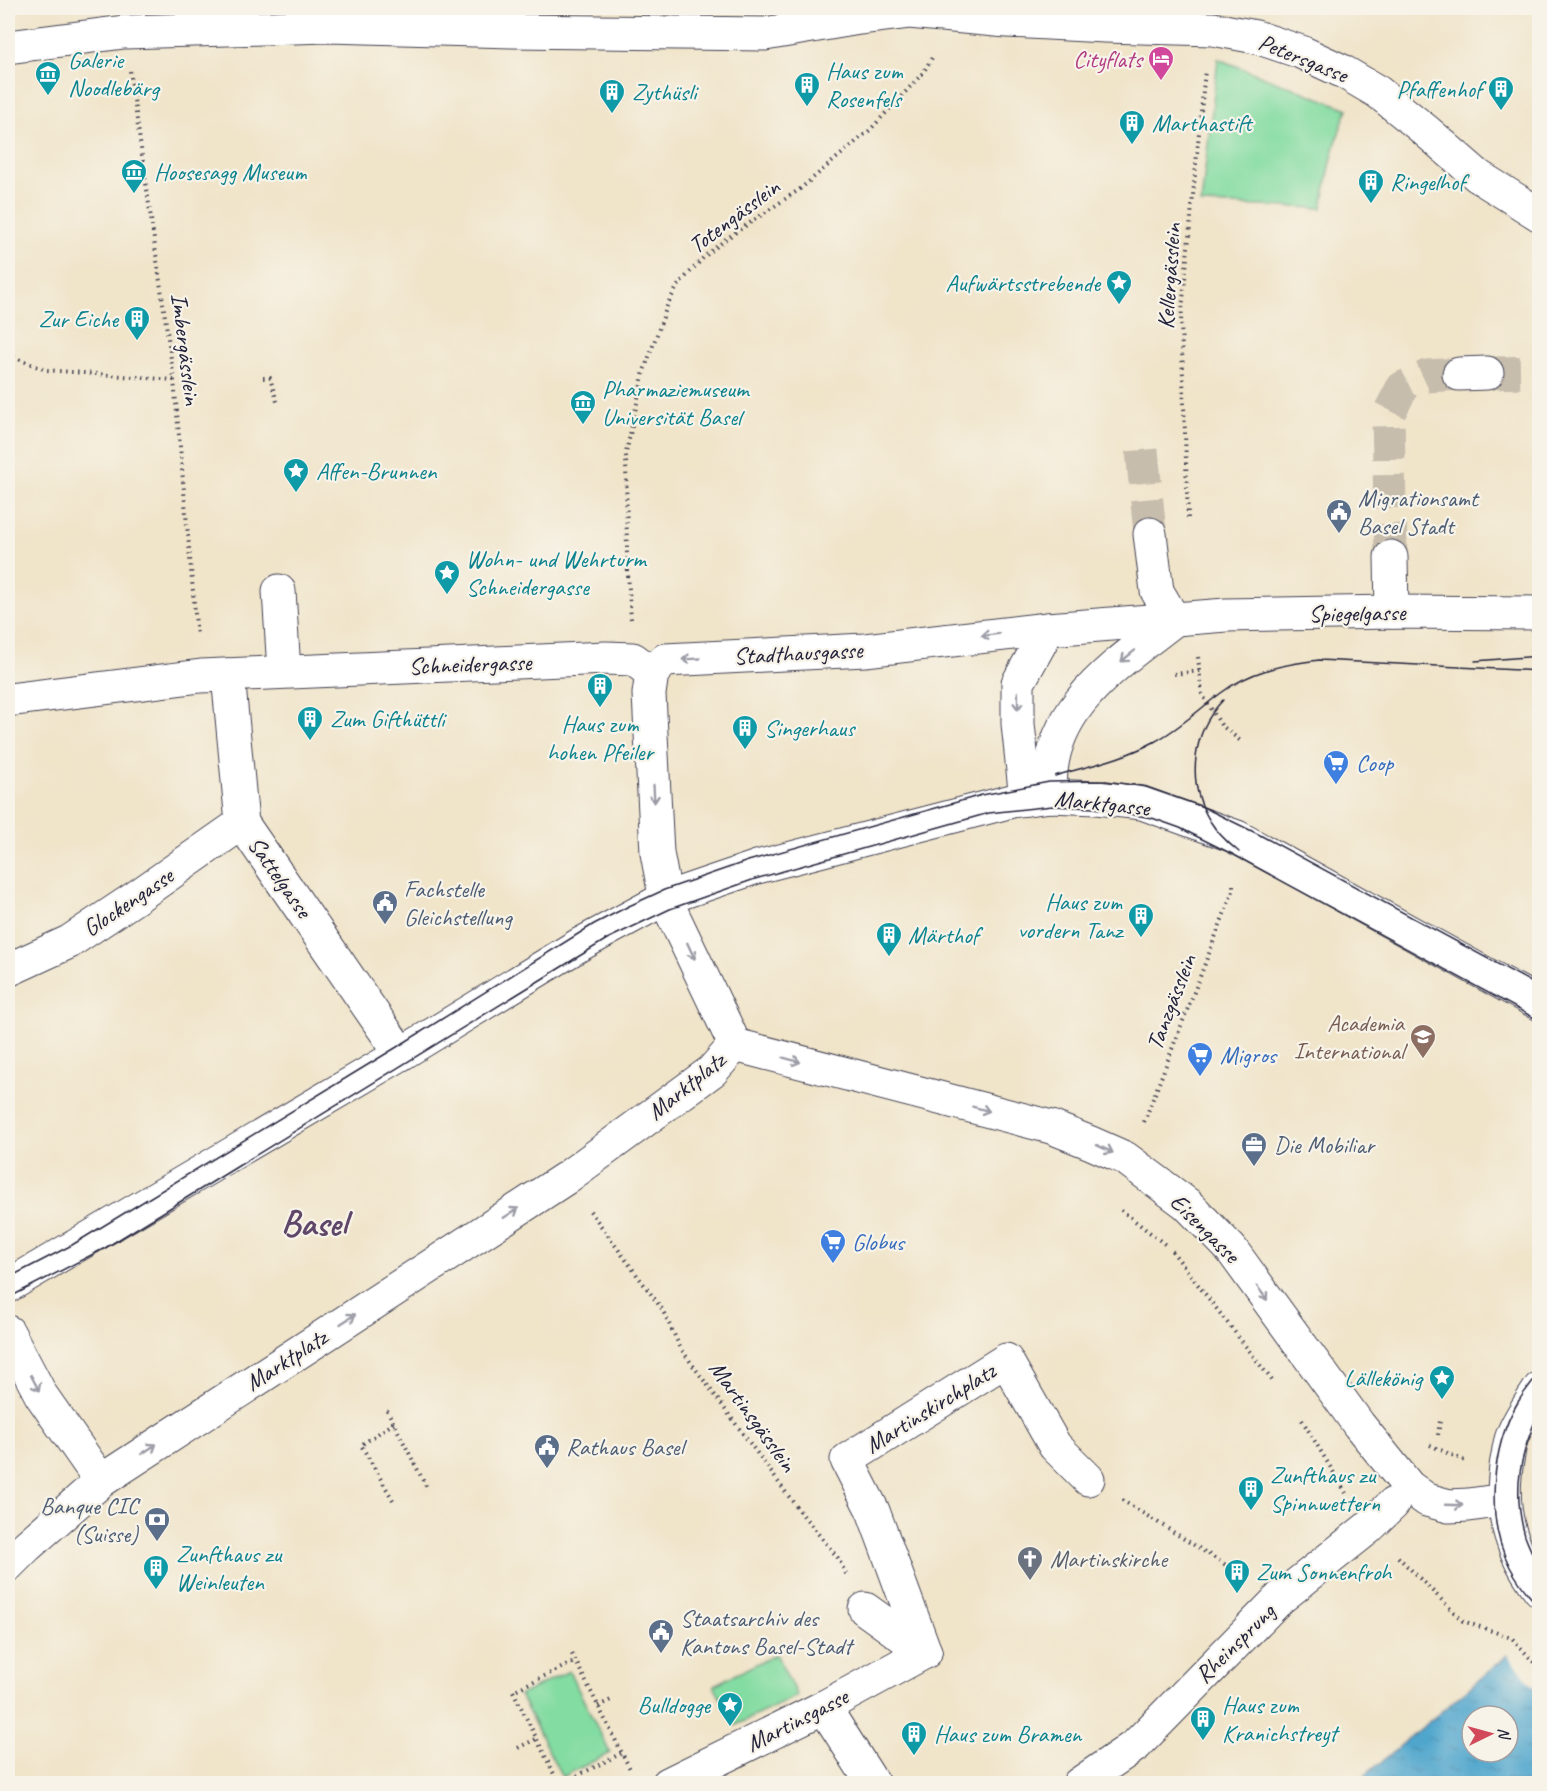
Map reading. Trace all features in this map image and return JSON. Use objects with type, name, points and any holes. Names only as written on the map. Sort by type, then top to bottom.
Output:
[{"type":"street","name":"Petersgasse","points":[[8,47],[124,32],[328,26],[512,31],[859,18],[909,12],[950,16],[1006,14],[1105,26],[1256,37],[1301,52],[1342,71],[1378,93],[1478,176],[1539,215]]},
{"type":"street","points":[[1039,797],[1049,777],[1054,752],[1078,702],[1122,661],[1174,620],[1157,591],[1150,534]]},
{"type":"street","points":[[1391,557],[1392,612]]},
{"type":"street","points":[[279,591],[284,671]]},
{"type":"street","name":"Spiegelgasse","points":[[1174,620],[1258,614],[1539,613]]},
{"type":"street","name":"Stadthausgasse","points":[[642,666],[665,660],[865,650],[1118,622],[1174,620]]},
{"type":"street","points":[[1039,797],[1019,730],[1018,683],[1048,629]]},
{"type":"street","name":"Schneidergasse","points":[[8,700],[201,676],[284,671],[606,658],[642,666]]},
{"type":"street","points":[[8,1286],[401,1054],[579,945],[666,898],[657,853],[649,694],[642,666]]},
{"type":"street","name":"Sattelgasse","points":[[228,675],[242,823],[401,1054]]},
{"type":"street","name":"Marktgasse","points":[[666,898],[757,867],[885,833],[1039,797],[1143,802],[1238,837],[1539,1004]]},
{"type":"street","name":"Glockengasse","points":[[8,970],[69,942],[242,823]]},
{"type":"street","name":"Marktplatz","points":[[8,1565],[100,1481],[566,1178],[712,1071],[735,1045],[666,898]]},
{"type":"street","name":"Eisengasse","points":[[735,1045],[1051,1127],[1125,1158],[1187,1204],[1231,1249],[1352,1416],[1408,1487],[1426,1500],[1449,1506],[1504,1500]]},
{"type":"street","points":[[8,1332],[41,1395],[100,1481]]},
{"type":"street","name":"Martinskirchplatz","points":[[925,1652],[873,1511],[847,1460],[1006,1360],[1055,1446],[1088,1479]]},
{"type":"street","points":[[1534,1583],[1509,1533],[1503,1477],[1512,1438],[1539,1388]]},
{"type":"street","name":"Rheinsprung","points":[[1079,1784],[1136,1745],[1280,1598],[1368,1528],[1393,1504]]},
{"type":"street","points":[[865,1609],[925,1652]]},
{"type":"street","name":"Martinsgasse","points":[[668,1784],[712,1774],[824,1707],[925,1652]]},
{"type":"street","points":[[824,1707],[873,1784]]},
{"type":"path","name":"Kellergässlein","points":[[1187,496],[1181,321],[1210,32]]},
{"type":"path","name":"Totengässlein","points":[[642,666],[627,559],[626,453],[644,371],[664,310],[680,284],[704,257],[726,239],[790,196],[847,150],[886,114],[923,73],[931,60]]},
{"type":"path","name":"Imbergässlein","points":[[129,70],[174,380],[198,645]]},
{"type":"path","points":[[8,355],[46,370],[174,380]]},
{"type":"path","points":[[263,378],[270,378],[278,405]]},
{"type":"path","points":[[1198,653],[1202,694],[1221,725],[1243,743]]},
{"type":"path","name":"Tanzgässlein","points":[[1142,1126],[1233,891]]},
{"type":"path","points":[[1114,1204],[1170,1248],[1274,1383]]},
{"type":"path","name":"Martinsgässlein","points":[[614,1243],[662,1309],[681,1349],[798,1509],[838,1558],[865,1609]]},
{"type":"path","points":[[387,1410],[426,1486]]},
{"type":"path","points":[[1301,1420],[1368,1528],[1463,1621],[1512,1638],[1539,1669]]},
{"type":"path","points":[[1438,1435],[1440,1421]]},
{"type":"path","points":[[393,1500],[361,1445],[394,1423]]},
{"type":"path","points":[[1088,1479],[1246,1578]]},
{"type":"path","points":[[572,1654],[634,1777]]},
{"type":"path","points":[[576,1661],[513,1691],[536,1738],[560,1784],[622,1753]]},
{"type":"path","points":[[598,1706],[611,1700]]},
{"type":"path","points":[[518,1748],[536,1738]]},
{"type":"green space","points":[[1218,59],[1348,109],[1335,145],[1322,208],[1201,204]]},
{"type":"green space","points":[[776,1654],[797,1696],[734,1726],[714,1685]]},
{"type":"green space","points":[[569,1671],[610,1753],[562,1777],[520,1695]]},
{"type":"water","points":[[1539,1623],[1539,1783],[1355,1784],[1500,1662]]},
{"type":"pier","points":[[1540,1620],[1540,1691],[1539,1692],[1505,1652]]},
{"type":"tunnel","points":[[1487,373],[1540,372]]},
{"type":"tunnel","points":[[1391,557],[1388,415],[1402,388],[1427,376],[1459,374]]},
{"type":"tunnel","points":[[1142,450],[1150,534]]},
{"type":"tram line","points":[[1475,661],[1540,656]]},
{"type":"tram line","points":[[1055,776],[1105,762],[1142,748],[1172,731],[1232,685],[1280,666],[1319,660],[1540,671]]},
{"type":"tram line","points":[[1223,700],[1213,713],[1199,742],[1195,774],[1202,806],[1210,821],[1223,838],[1239,852]]},
{"type":"tram line","points":[[8,1278],[72,1245],[594,924],[629,906],[664,890],[748,861],[982,795],[1049,782],[1106,781],[1146,787],[1203,807],[1258,834],[1540,987]]},
{"type":"tram line","points":[[8,1298],[105,1248],[607,939],[670,909],[755,879],[989,813],[1053,806],[1094,808],[1152,818],[1180,828],[1540,1021]]},
{"type":"tram line","points":[[1540,1372],[1525,1391],[1509,1420],[1502,1440],[1494,1484],[1494,1506],[1502,1548],[1516,1578],[1540,1608]]},
{"type":"tram line","points":[[1540,1410],[1527,1441],[1519,1487],[1519,1503],[1525,1536],[1540,1570]]},
{"type":"place","name":"Cityflats","points":[[1161,82]]},
{"type":"place","name":"Galerie Noodlebärg","points":[[48,97]]},
{"type":"place","name":"Haus zum Rosenfels","points":[[807,108]]},
{"type":"place","name":"Pfaffenhof","points":[[1501,112]]},
{"type":"place","name":"Zythüsli","points":[[612,115]]},
{"type":"place","name":"Marthastift","points":[[1132,146]]},
{"type":"place","name":"Hoosesagg Museum","points":[[134,195]]},
{"type":"place","name":"Ringelhof","points":[[1371,205]]},
{"type":"place","name":"Aufwärtsstrebende","points":[[1119,306]]},
{"type":"place","name":"Zur Eiche","points":[[137,342]]},
{"type":"place","name":"Pharmaziemuseum Universität Basel","points":[[583,426]]},
{"type":"place","name":"Affen-Brunnen","points":[[296,494]]},
{"type":"place","name":"Migrationsamt Basel Stadt","points":[[1339,535]]},
{"type":"place","name":"Wohn- und Wehrturm Schneidergasse","points":[[447,596]]},
{"type":"place","name":"Haus zum hohen Pfeiler","points":[[600,709]]},
{"type":"place","name":"Zum Gifthüttli","points":[[310,742]]},
{"type":"place","name":"Singerhaus","points":[[745,751]]},
{"type":"place","name":"Coop","points":[[1336,786]]},
{"type":"place","name":"Fachstelle Gleichstellung","points":[[385,926]]},
{"type":"place","name":"Haus zum vordern Tanz","points":[[1141,939]]},
{"type":"place","name":"Märthof","points":[[889,958]]},
{"type":"place","name":"Academia International","points":[[1423,1060]]},
{"type":"place","name":"Migros","points":[[1200,1078]]},
{"type":"place","name":"Die Mobiliar","points":[[1254,1168]]},
{"type":"place","name":"Globus","points":[[833,1265]]},
{"type":"place","name":"Lällekönig","points":[[1442,1401]]},
{"type":"place","name":"Rathaus Basel","points":[[547,1470]]},
{"type":"place","name":"Zunfthaus zu Spinnwettern","points":[[1251,1512]]},
{"type":"place","name":"Banque CIC (Suisse)","points":[[157,1543]]},
{"type":"place","name":"Martinskirche","points":[[1030,1582]]},
{"type":"place","name":"Zunfthaus zu Weinleuten","points":[[156,1591]]},
{"type":"place","name":"Zum Sonnenfroh","points":[[1237,1595]]},
{"type":"place","name":"Staatsarchiv des Kantons Basel-Stadt","points":[[661,1655]]},
{"type":"place","name":"Bulldogge","points":[[730,1728]]},
{"type":"place","name":"Haus zum Kranichstreyt","points":[[1203,1742]]},
{"type":"place","name":"Haus zum Bramen","points":[[914,1757]]},
{"type":"district","name":"Basel","points":[[314,1223]]}]
